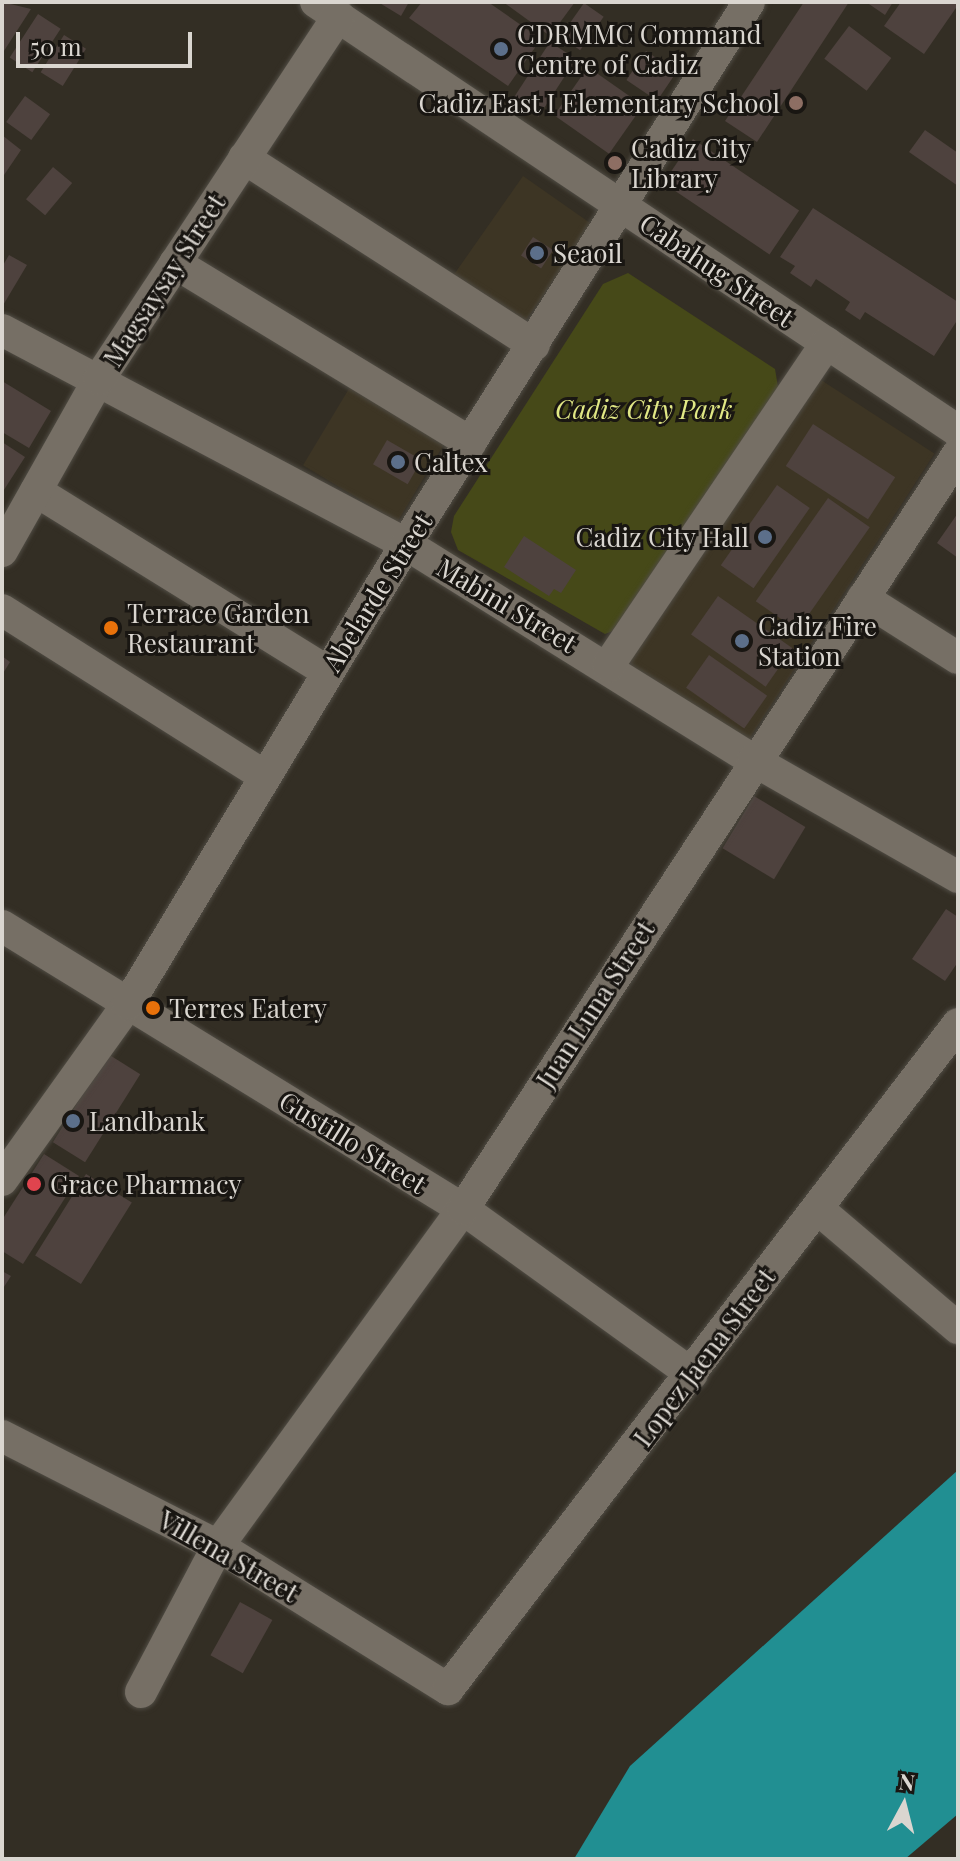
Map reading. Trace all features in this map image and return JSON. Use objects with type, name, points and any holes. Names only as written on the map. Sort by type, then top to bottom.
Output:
[{"type":"street","name":"Abelarde Street","points":[[2,1180],[128,1004],[406,544],[623,207],[749,2]]},
{"type":"street","name":"Cabahug Street","points":[[327,9],[958,431]]},
{"type":"street","name":"Magsaysay Street","points":[[3,548],[99,379],[244,158],[327,9]]},
{"type":"street","points":[[244,158],[534,345]]},
{"type":"street","points":[[175,263],[471,443]]},
{"type":"street","name":"Mabini Street","points":[[2,330],[406,544],[608,666],[753,760],[958,877]]},
{"type":"street","points":[[608,666],[827,343]]},
{"type":"street","name":"Juan Luna Street","points":[[141,1692],[218,1546],[463,1209],[753,760],[958,454]]},
{"type":"street","points":[[36,491],[328,672]]},
{"type":"street","points":[[863,598],[958,658]]},
{"type":"street","points":[[2,610],[265,776]]},
{"type":"street","name":"Gustillo Street","points":[[2,926],[463,1209],[692,1374]]},
{"type":"street","name":"Lopez Jaena Street","points":[[448,1689],[958,1024]]},
{"type":"street","points":[[818,1209],[958,1328]]},
{"type":"street","name":"Villena Street","points":[[2,1436],[218,1546],[448,1689]]},
{"type":"shaded area","points":[[523,176],[593,225],[520,329],[450,280]]},
{"type":"shaded area","points":[[801,367],[934,454],[746,744],[613,657]]},
{"type":"shaded area","points":[[353,382],[447,439],[397,522],[303,465]]},
{"type":"green space","name":"Cadiz City Park","points":[[628,273],[775,369],[778,387],[618,629],[605,634],[458,550],[451,532],[454,516],[603,284]]},
{"type":"water","points":[[958,1470],[958,1814],[905,1859],[574,1859],[630,1766]]},
{"type":"building","points":[[2,2],[31,9],[2,54]]},
{"type":"building","points":[[378,2],[409,2],[401,16]]},
{"type":"building","points":[[422,2],[488,2],[541,39],[508,86],[409,18]]},
{"type":"building","points":[[503,2],[575,2],[550,36]]},
{"type":"building","points":[[804,2],[849,2],[757,142],[725,121]]},
{"type":"building","points":[[866,2],[893,2],[885,15]]},
{"type":"building","points":[[901,2],[958,2],[958,5],[924,54],[884,26]]},
{"type":"building","points":[[584,3],[604,17],[580,50],[560,37]]},
{"type":"building","points":[[38,14],[61,29],[32,72],[10,58]]},
{"type":"building","points":[[849,26],[891,58],[867,91],[824,59]]},
{"type":"building","points":[[64,35],[86,49],[63,86],[41,72]]},
{"type":"building","points":[[550,42],[576,59],[538,117],[512,100]]},
{"type":"building","points":[[646,51],[677,72],[657,101],[626,80]]},
{"type":"building","points":[[588,67],[643,105],[609,154],[554,115]]},
{"type":"building","points":[[25,96],[50,114],[31,140],[6,122]]},
{"type":"building","points":[[925,130],[958,153],[958,186],[909,152]]},
{"type":"building","points":[[2,135],[21,150],[2,178]]},
{"type":"building","points":[[693,139],[799,211],[769,255],[663,183]]},
{"type":"building","points":[[53,167],[72,183],[45,215],[26,199]]},
{"type":"building","points":[[813,208],[958,302],[958,319],[934,356],[865,312],[860,320],[845,310],[850,302],[816,279],[811,287],[790,273],[795,266],[780,257]]},
{"type":"building","name":"Seaoil","points":[[533,237],[553,250],[541,269],[521,255]]},
{"type":"building","points":[[9,255],[27,265],[2,307],[2,267]]},
{"type":"building","points":[[2,381],[51,411],[29,448],[2,432]]},
{"type":"building","points":[[813,424],[895,477],[868,519],[786,466]]},
{"type":"building","name":"Caltex","points":[[387,440],[422,460],[408,484],[373,464]]},
{"type":"building","points":[[2,442],[25,457],[2,493]]},
{"type":"building","name":"Cadiz City Hall","points":[[777,485],[810,508],[754,588],[721,565]]},
{"type":"building","points":[[828,498],[870,527],[798,630],[756,601]]},
{"type":"building","points":[[958,513],[958,558],[937,543]]},
{"type":"building","points":[[524,536],[576,570],[561,593],[554,589],[549,596],[504,567]]},
{"type":"building","name":"Cadiz Fire Station","points":[[718,596],[793,648],[766,687],[691,635]]},
{"type":"building","points":[[709,655],[767,696],[744,728],[686,688]]},
{"type":"building","points":[[2,656],[10,662],[2,675]]},
{"type":"building","points":[[754,796],[805,827],[774,879],[723,848]]},
{"type":"building","points":[[946,909],[958,917],[958,962],[945,981],[912,959]]},
{"type":"building","points":[[108,1054],[140,1074],[85,1162],[53,1142]]},
{"type":"building","points":[[44,1154],[79,1176],[23,1264],[2,1251],[2,1220]]},
{"type":"building","points":[[86,1174],[132,1203],[81,1284],[35,1255]]},
{"type":"building","points":[[2,1271],[11,1276],[2,1290]]},
{"type":"building","points":[[240,1602],[272,1620],[243,1673],[210,1655]]},
{"type":"place","name":"CDRMMC Command Centre of Cadiz","points":[[501,49]]},
{"type":"place","name":"Cadiz East I Elementary School","points":[[796,103]]},
{"type":"place","name":"Cadiz City Library","points":[[615,163]]},
{"type":"place","name":"Seaoil","points":[[537,253]]},
{"type":"place","name":"Caltex","points":[[398,462]]},
{"type":"place","name":"Cadiz City Hall","points":[[765,537]]},
{"type":"place","name":"Terrace Garden Restaurant","points":[[111,628]]},
{"type":"place","name":"Cadiz Fire Station","points":[[742,641]]},
{"type":"place","name":"Terres Eatery","points":[[153,1008]]},
{"type":"place","name":"Landbank","points":[[73,1121]]},
{"type":"place","name":"Grace Pharmacy","points":[[34,1184]]}]
